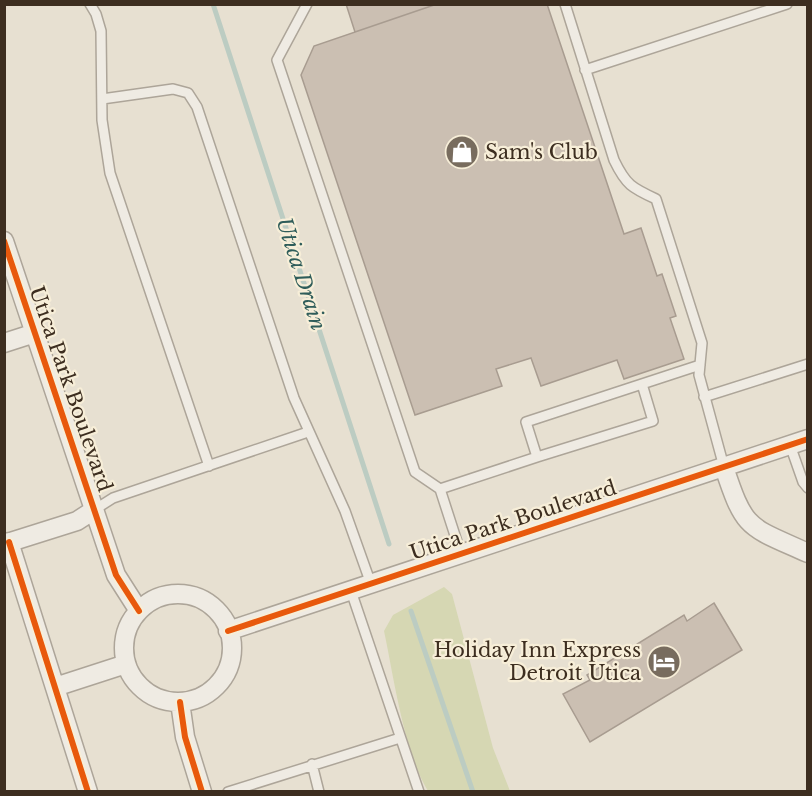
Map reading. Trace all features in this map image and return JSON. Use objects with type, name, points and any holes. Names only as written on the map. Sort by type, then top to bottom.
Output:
[{"type":"street","name":"Utica Park Boulevard","points":[[4,241],[116,576],[139,611]]},
{"type":"street","points":[[4,343],[35,333]]},
{"type":"street","name":"Utica Park Boulevard","points":[[228,631],[807,439]]},
{"type":"street","points":[[724,467],[736,504],[749,525],[807,553]]},
{"type":"street","points":[[88,792],[7,543],[77,521],[94,510]]},
{"type":"street","points":[[178,595],[200,599],[217,612],[228,631],[231,653],[225,674],[211,691],[201,697],[168,702],[146,692],[138,685],[126,664],[124,641],[127,630],[139,611],[157,598],[178,595]]},
{"type":"street","points":[[55,687],[126,664]]},
{"type":"street","points":[[180,702],[185,737],[202,792]]},
{"type":"lane","points":[[90,4],[101,31],[104,137],[110,172],[208,466]]},
{"type":"lane","points":[[307,4],[277,60],[415,472],[440,489],[461,554]]},
{"type":"lane","points":[[565,4],[585,70],[624,180],[634,189],[656,199],[702,343],[699,375],[724,467]]},
{"type":"lane","points":[[585,70],[782,5]]},
{"type":"lane","points":[[102,99],[173,89],[188,93],[193,99],[294,398],[345,511],[371,585]]},
{"type":"lane","points":[[704,397],[807,363]]},
{"type":"lane","points":[[537,457],[526,422],[700,366]]},
{"type":"lane","points":[[440,489],[653,421],[642,384]]},
{"type":"lane","points":[[94,510],[113,498],[308,432]]},
{"type":"lane","points":[[790,445],[802,482],[807,488]]},
{"type":"lane","points":[[351,591],[419,792]]},
{"type":"lane","points":[[228,792],[400,738]]},
{"type":"lane","points":[[312,764],[319,792]]},
{"type":"green space","points":[[444,587],[452,594],[493,748],[510,791],[428,791],[412,756],[384,631],[393,615]]},
{"type":"building","points":[[346,4],[437,4],[355,32]]},
{"type":"building","name":"Sam's Club","points":[[437,4],[547,4],[624,234],[641,228],[657,276],[662,274],[676,316],[670,318],[684,359],[624,379],[617,360],[541,386],[531,358],[496,369],[502,386],[415,415],[301,75],[314,46]]},
{"type":"building","name":"Holiday Inn Express Detroit Utica","points":[[714,603],[742,650],[590,742],[563,694],[590,680],[587,675],[684,615],[687,621]]},
{"type":"waterway","name":"Utica Drain","points":[[213,4],[389,544]]},
{"type":"waterway","name":"Utica Drain","points":[[411,611],[473,792]]},
{"type":"cycle path","points":[[4,241],[116,575],[139,611]]},
{"type":"cycle path","points":[[228,631],[808,439]]},
{"type":"cycle path","points":[[9,542],[88,792]]},
{"type":"cycle path","points":[[180,702],[185,737],[202,792]]},
{"type":"place","name":"Sam's Club","points":[[462,152]]},
{"type":"place","name":"Holiday Inn Express Detroit Utica","points":[[664,662]]}]
